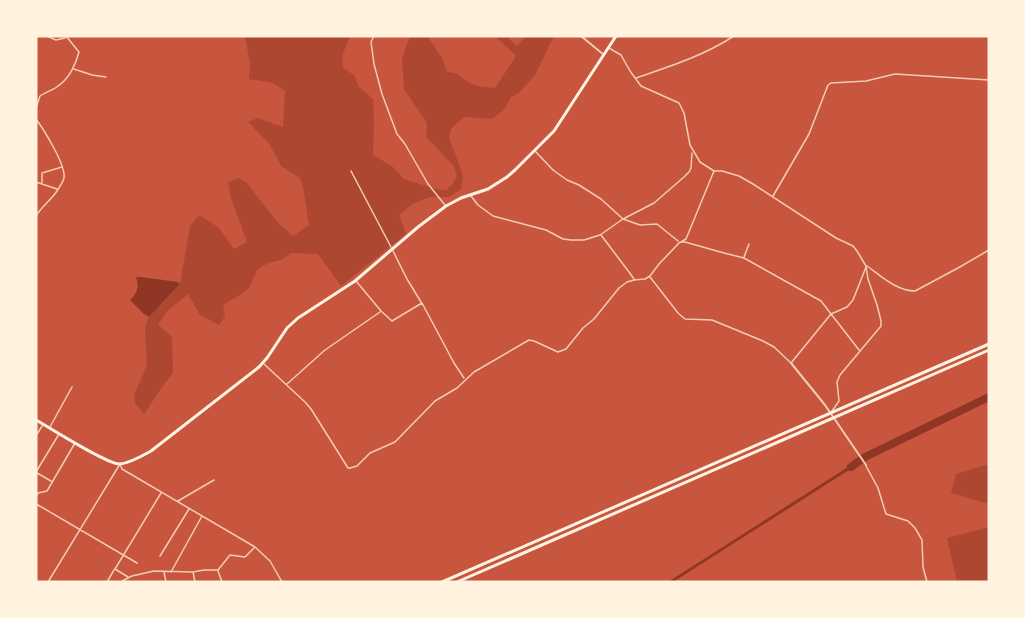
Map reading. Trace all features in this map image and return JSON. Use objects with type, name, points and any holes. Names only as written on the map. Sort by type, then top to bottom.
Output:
[{"type":"main road","points":[[36,420],[107,461],[120,464],[140,457],[159,445],[263,363],[293,322],[355,281],[446,206],[488,189],[507,177],[554,131],[616,36]]},
{"type":"main road","points":[[442,582],[989,344]]},
{"type":"main road","points":[[457,582],[989,351]]},
{"type":"street","points":[[36,108],[40,96],[58,87],[73,69],[79,51],[66,37],[56,40],[48,36]]},
{"type":"street","points":[[374,36],[371,42],[374,64],[397,134],[428,184],[446,206]]},
{"type":"street","points":[[581,36],[604,55]]},
{"type":"street","points":[[635,78],[683,63],[708,52],[734,36]]},
{"type":"street","points":[[609,48],[621,55],[635,78],[645,88],[679,104],[684,113],[690,145],[700,162],[714,171],[739,176],[836,238],[853,246],[866,266],[881,326],[840,375],[837,382],[839,401],[830,413]]},
{"type":"street","points":[[73,69],[106,77]]},
{"type":"street","points":[[772,197],[809,134],[831,82],[866,81],[895,74],[989,80]]},
{"type":"street","points":[[36,119],[62,167],[64,178],[58,190],[37,210],[36,216]]},
{"type":"street","points":[[534,150],[553,170],[601,199],[623,219],[640,225],[657,224],[680,243],[685,242],[744,258],[821,301],[859,351]]},
{"type":"street","points":[[470,195],[478,205],[493,216],[546,230],[563,239],[584,240],[600,235],[623,219],[654,203],[691,168],[692,150]]},
{"type":"street","points":[[42,184],[42,173],[62,167]]},
{"type":"street","points":[[351,171],[407,279],[465,379]]},
{"type":"street","points":[[263,363],[311,409],[346,465],[350,468],[357,466],[370,453],[395,442],[430,405],[457,388],[474,372],[529,340],[558,352],[566,349],[619,288],[627,282],[650,276],[659,264],[686,239],[714,171]]},
{"type":"street","points":[[36,182],[58,190]]},
{"type":"street","points":[[600,235],[634,280]]},
{"type":"street","points":[[744,258],[750,244]]},
{"type":"street","points":[[866,266],[899,287],[915,291],[989,250]]},
{"type":"street","points":[[791,363],[831,315],[847,307],[853,300],[866,266]]},
{"type":"street","points":[[650,276],[685,319],[712,320],[763,341],[774,347],[791,363],[862,458],[878,488],[886,514],[909,521],[915,528],[922,540],[923,567],[927,582]]},
{"type":"street","points":[[355,281],[392,321],[422,303]]},
{"type":"street","points":[[287,385],[325,350],[381,311]]},
{"type":"street","points":[[50,428],[72,387]]},
{"type":"street","points":[[36,435],[43,424]]},
{"type":"street","points":[[52,482],[36,472],[59,433]]},
{"type":"street","points":[[36,497],[38,493],[47,491],[76,442]]},
{"type":"street","points":[[120,464],[122,469],[255,547],[270,561],[282,582]]},
{"type":"street","points":[[48,582],[120,464]]},
{"type":"street","points":[[177,501],[214,480]]},
{"type":"street","points":[[107,582],[161,492]]},
{"type":"street","points":[[36,505],[137,563]]},
{"type":"street","points":[[160,556],[190,508]]},
{"type":"street","points":[[171,572],[203,516]]},
{"type":"street","points":[[218,570],[230,555],[245,557],[255,547]]},
{"type":"street","points":[[115,569],[128,577]]},
{"type":"street","points":[[122,582],[128,577],[154,571],[218,570]]},
{"type":"street","points":[[218,570],[222,582]]},
{"type":"street","points":[[164,572],[166,582]]},
{"type":"street","points":[[193,572],[195,582]]},
{"type":"shaded area","points":[[245,36],[350,36],[342,56],[343,68],[354,75],[359,87],[373,100],[373,155],[392,166],[404,179],[446,190],[457,176],[453,165],[426,137],[427,123],[404,89],[402,59],[411,36],[430,36],[429,39],[442,58],[447,72],[457,74],[476,85],[495,88],[516,56],[495,36],[506,36],[517,46],[526,36],[554,36],[535,75],[519,93],[511,97],[504,110],[492,119],[464,117],[451,129],[449,138],[463,177],[461,189],[449,197],[430,197],[412,204],[399,215],[406,234],[341,286],[318,254],[291,253],[257,270],[249,288],[223,305],[225,316],[219,325],[200,315],[188,294],[166,312],[158,325],[172,337],[173,373],[144,414],[135,403],[134,395],[147,365],[145,328],[153,312],[180,284],[190,226],[199,215],[218,227],[234,249],[247,242],[231,198],[228,182],[238,178],[246,182],[278,223],[293,236],[309,225],[300,178],[281,166],[269,143],[248,122],[258,118],[283,127],[285,91],[273,83],[249,79],[250,64]]},
{"type":"shaded area","points":[[136,277],[180,284],[149,317],[130,300],[137,289]]},
{"type":"shaded area","points":[[859,460],[860,463],[673,582],[668,582]]},
{"type":"shaded area","points":[[989,464],[989,504],[951,493],[956,474]]},
{"type":"shaded area","points":[[989,527],[989,582],[957,582],[947,538]]},
{"type":"waterway","points":[[851,467],[865,457],[989,397]]}]
